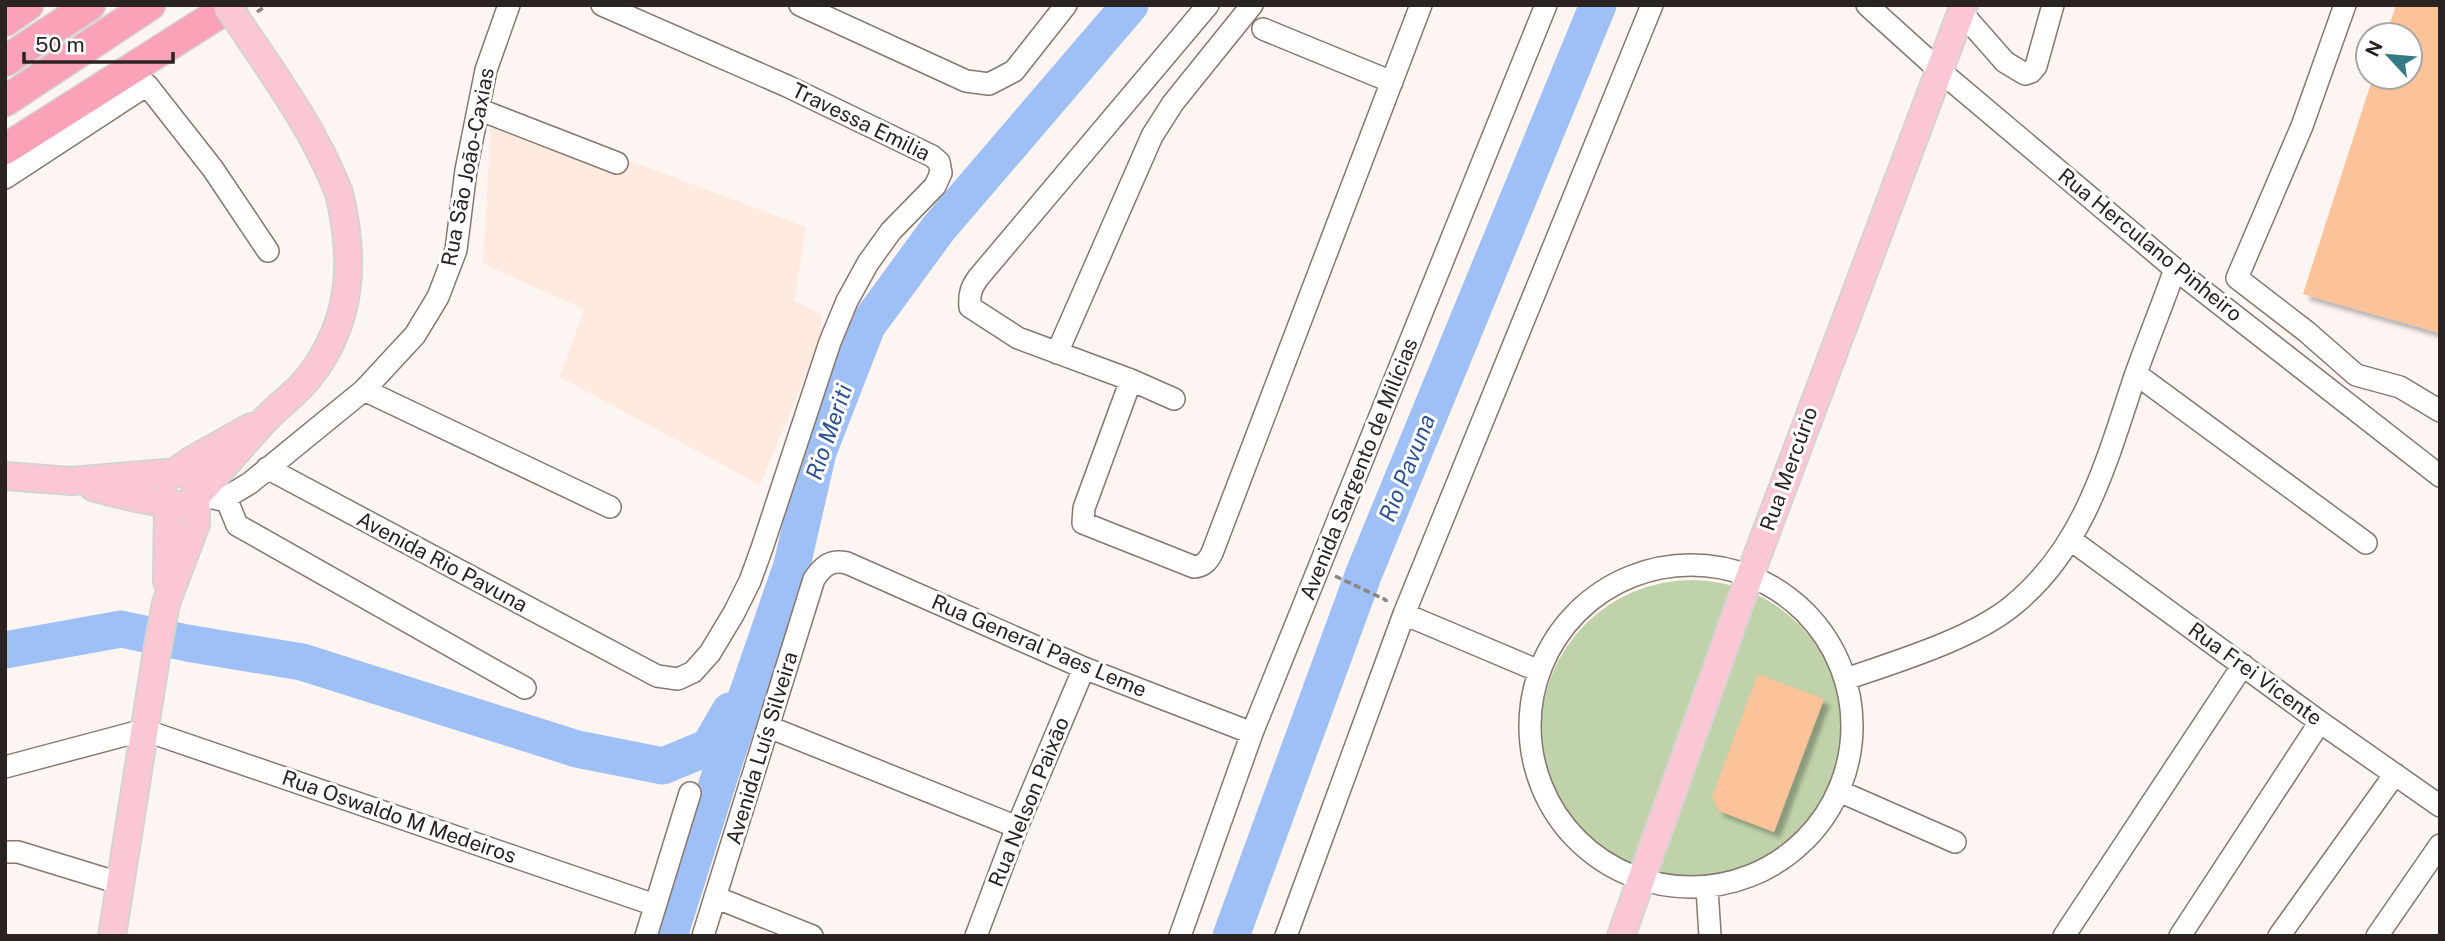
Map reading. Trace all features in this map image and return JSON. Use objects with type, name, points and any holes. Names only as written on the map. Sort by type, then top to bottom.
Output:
[{"type":"highway","points":[[5,21],[29,5]]},
{"type":"highway","points":[[5,61],[90,5]]},
{"type":"highway","points":[[5,101],[150,5]]},
{"type":"highway","points":[[5,149],[230,5]]},
{"type":"main road","points":[[71,481],[136,498],[184,506],[223,468],[267,417],[310,376],[327,348],[338,322],[347,291],[349,259],[348,232],[339,193],[313,138],[230,5]]},
{"type":"main road","name":"Rua Mercúrio","points":[[1622,936],[1750,575],[1963,8]]},
{"type":"main road","points":[[112,936],[164,612],[168,502],[163,486],[168,477],[221,442],[267,417]]},
{"type":"main road","points":[[5,476],[71,481],[184,473],[193,478],[196,484],[195,524],[164,612]]},
{"type":"street","name":"Rua São João-Caxias","points":[[226,498],[364,390],[415,335],[438,297],[456,250],[466,170],[486,70],[509,5]]},
{"type":"street","name":"Travessa Emilia","points":[[602,5],[787,86],[932,156],[939,162],[941,173],[935,186],[891,231],[868,263],[847,302],[830,342],[750,581],[710,653],[693,672],[678,679],[657,676],[617,656]]},
{"type":"street","points":[[800,5],[966,81],[989,85],[1014,71],[1066,5]]},
{"type":"street","points":[[1174,399],[1018,338],[970,307],[970,289],[1208,5]]},
{"type":"street","points":[[1057,353],[1152,136],[1173,103],[1252,5]]},
{"type":"street","points":[[1131,380],[1084,508],[1083,523],[1157,554],[1200,567],[1212,553],[1421,5]]},
{"type":"street","name":"Avenida Sargento de Milícias","points":[[1180,936],[1252,733],[1546,5]]},
{"type":"street","points":[[1286,936],[1404,614],[1652,5]]},
{"type":"street","name":"Rua Herculano Pinheiro","points":[[1867,5],[1939,71],[2175,269],[2440,476]]},
{"type":"street","points":[[1963,8],[2005,62],[2025,74],[2036,66],[2053,5]]},
{"type":"street","points":[[2345,5],[2302,126],[2237,278],[2308,332],[2356,375],[2400,387],[2440,411]]},
{"type":"street","points":[[1263,29],[1392,82]]},
{"type":"street","points":[[5,178],[147,85],[213,169],[268,251]]},
{"type":"street","points":[[478,110],[617,163]]},
{"type":"street","points":[[1846,679],[1916,654],[1971,630],[2011,607],[2042,578],[2071,540],[2087,510],[2175,269]]},
{"type":"street","points":[[2136,374],[2366,543]]},
{"type":"street","points":[[364,390],[610,507]]},
{"type":"street","name":"Avenida Rio Pavuna","points":[[267,468],[617,656]]},
{"type":"street","points":[[196,494],[217,500],[226,498],[237,525],[525,688]]},
{"type":"street","name":"Rua Frei Vicente","points":[[2071,540],[2440,806]]},
{"type":"street","name":"Rua General Paes Leme","points":[[827,564],[837,561],[847,563],[1084,668],[1252,733]]},
{"type":"street","name":"Avenida Luís Silveira","points":[[703,936],[814,579],[827,564]]},
{"type":"street","points":[[1678,565],[1714,565],[1750,575],[1782,592],[1810,616],[1831,645],[1846,679],[1852,707],[1852,736],[1848,764],[1839,791],[1821,821],[1798,847],[1770,867],[1740,881],[1707,888],[1674,888],[1641,881],[1602,862],[1570,834],[1546,798],[1532,757],[1530,713],[1539,671],[1556,638],[1579,610],[1609,587],[1642,572],[1678,565]]},
{"type":"street","points":[[1404,614],[1539,671]]},
{"type":"street","points":[[2064,936],[2243,666]]},
{"type":"street","name":"Rua Nelson Paixão","points":[[976,936],[1017,827],[1084,668]]},
{"type":"street","points":[[2180,936],[2320,722]]},
{"type":"street","points":[[769,727],[1017,827]]},
{"type":"street","points":[[5,767],[144,730]]},
{"type":"street","name":"Rua Oswaldo M Medeiros","points":[[144,730],[655,905]]},
{"type":"street","points":[[2279,936],[2395,774]]},
{"type":"street","points":[[1839,791],[1955,842]]},
{"type":"street","points":[[646,936],[690,793]]},
{"type":"street","points":[[2377,936],[2440,845]]},
{"type":"street","points":[[5,852],[18,852],[119,883]]},
{"type":"street","points":[[1707,888],[1710,936]]},
{"type":"street","points":[[715,897],[812,936]]},
{"type":"path","points":[[1332,575],[1387,600],[1382,612]]},
{"type":"shaded area","points":[[492,109],[806,227],[794,301],[821,314],[822,336],[760,485],[560,377],[584,309],[483,264]]},
{"type":"green space","points":[[1692,580],[1721,583],[1750,591],[1776,605],[1799,624],[1818,647],[1832,673],[1840,702],[1843,731],[1840,760],[1832,789],[1818,815],[1799,838],[1776,857],[1750,871],[1721,879],[1692,882],[1663,879],[1634,871],[1608,857],[1585,838],[1566,815],[1552,789],[1544,760],[1541,731],[1544,702],[1552,673],[1566,647],[1585,624],[1608,605],[1634,591],[1663,583]]},
{"type":"building","points":[[2396,5],[2440,5],[2440,333],[2303,294],[2368,91],[2424,91],[2424,21],[2391,21]]},
{"type":"building","points":[[1758,674],[1824,699],[1774,832],[1719,811],[1712,797]]},
{"type":"waterway","name":"Rio Meriti","points":[[669,936],[726,756],[792,565],[818,452],[867,326],[938,229],[1130,5]]},
{"type":"waterway","name":"Rio Pavuna","points":[[1231,936],[1364,573],[1598,5]]},
{"type":"waterway","points":[[5,650],[121,629],[302,662],[577,749],[663,766],[709,747],[730,711]]}]
